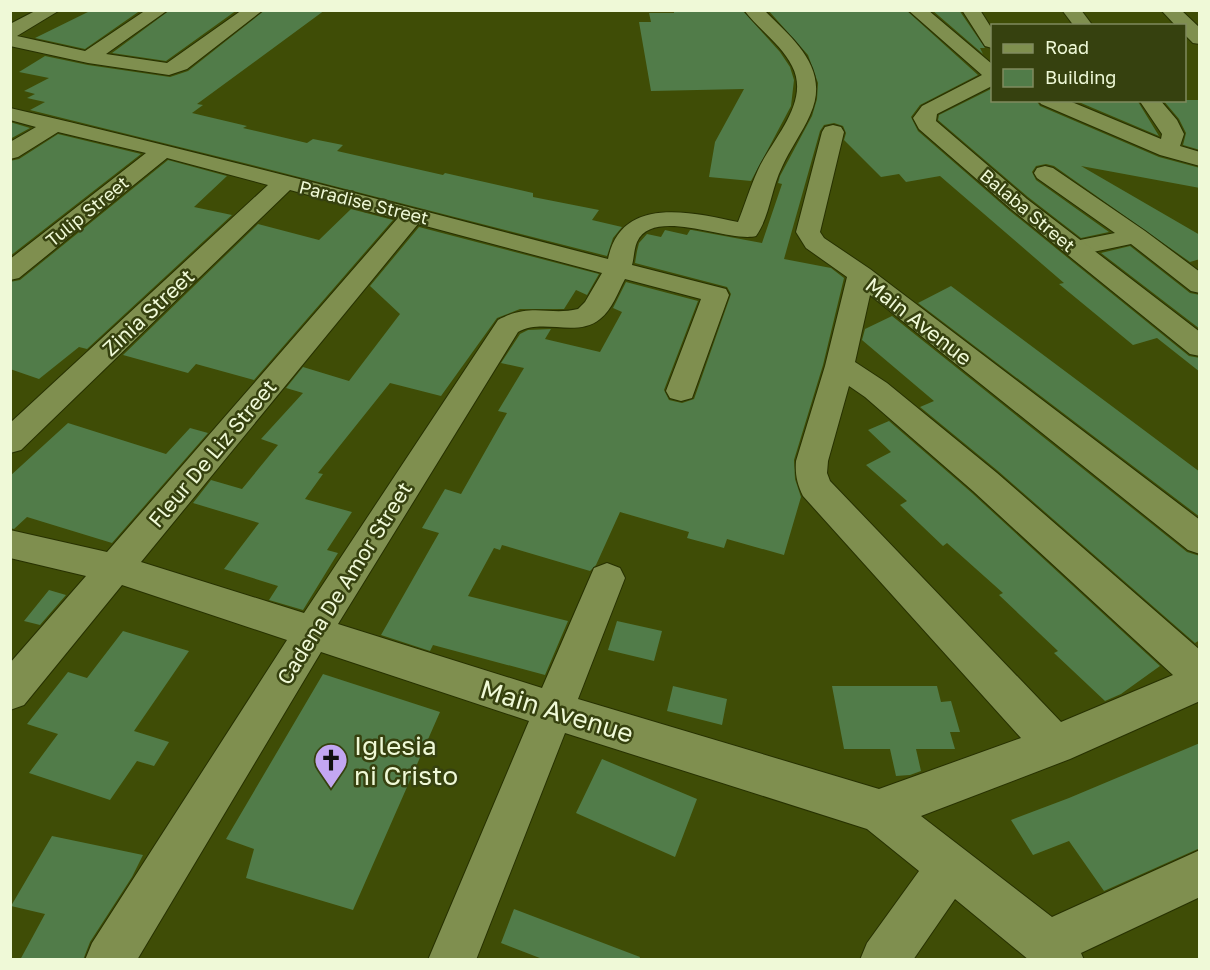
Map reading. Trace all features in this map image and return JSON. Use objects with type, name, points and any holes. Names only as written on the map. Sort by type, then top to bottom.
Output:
[{"type":"street","points":[[10,32],[51,10]]},
{"type":"street","points":[[88,57],[159,10]]},
{"type":"street","points":[[10,40],[88,57],[159,69],[174,68],[254,10]]},
{"type":"street","points":[[618,268],[626,238],[640,224],[657,219],[747,231],[769,170],[797,117],[808,87],[807,78],[790,48],[753,10]]},
{"type":"street","points":[[917,10],[991,74]]},
{"type":"street","points":[[971,10],[991,39]]},
{"type":"street","points":[[1071,10],[1082,24]]},
{"type":"street","points":[[1170,10],[1184,24]]},
{"type":"street","points":[[1186,25],[1200,39]]},
{"type":"street","name":"Balaba Street","points":[[991,77],[930,110],[924,118],[927,124],[1074,248],[1200,347]]},
{"type":"street","points":[[1053,102],[1168,150],[1200,159]]},
{"type":"street","points":[[1151,102],[1169,125],[1173,134],[1168,150]]},
{"type":"street","name":"Paradise Street","points":[[10,114],[163,150],[414,214],[716,295],[681,391]]},
{"type":"street","points":[[10,152],[54,125]]},
{"type":"street","points":[[833,132],[808,232],[815,243],[861,275]]},
{"type":"street","name":"Tulip Street","points":[[10,273],[163,150]]},
{"type":"street","points":[[1046,173],[1136,236],[1200,285]]},
{"type":"street","name":"Zinia Street","points":[[10,442],[285,182]]},
{"type":"street","name":"Fleur De Liz Street","points":[[10,692],[414,214]]},
{"type":"street","points":[[1074,248],[1136,236]]},
{"type":"street","name":"Cadena De Amor Street","points":[[109,960],[312,633],[508,326],[516,320],[534,317],[583,318],[591,313],[618,268]]},
{"type":"street","name":"Main Avenue","points":[[1055,745],[815,487],[812,461],[840,366],[861,275],[1200,540]]},
{"type":"street","points":[[840,366],[876,390],[976,475],[1200,675]]},
{"type":"street","name":"Main Avenue","points":[[10,544],[114,568],[552,710],[879,811],[1054,952]]},
{"type":"street","points":[[452,960],[607,578]]},
{"type":"street","points":[[879,811],[1055,745],[1200,682]]},
{"type":"street","points":[[884,960],[950,867]]},
{"type":"street","points":[[1054,952],[1200,873]]},
{"type":"building","points":[[92,10],[141,10],[85,49],[35,38]]},
{"type":"building","points":[[170,10],[237,10],[166,61],[112,53]]},
{"type":"building","points":[[265,10],[325,10],[197,104],[203,105],[192,113],[307,143],[313,139],[343,145],[337,151],[443,175],[445,173],[533,193],[533,197],[599,210],[592,220],[622,227],[613,238],[607,256],[30,110],[45,102],[27,98],[35,94],[24,91],[49,78],[19,72],[45,56],[170,77],[188,71]]},
{"type":"building","points":[[674,10],[742,10],[780,52],[790,67],[794,80],[791,106],[751,181],[709,177],[715,142],[744,89],[651,91],[639,22],[651,22],[649,13],[674,13]]},
{"type":"building","points":[[768,10],[906,10],[978,75],[920,105],[911,117],[918,131],[1010,211],[1189,356],[1200,358],[1200,372],[1157,338],[1133,345],[1059,284],[1064,283],[940,176],[906,182],[899,174],[881,177],[844,140],[846,133],[843,126],[834,123],[824,125],[820,131],[784,259],[831,268],[844,278],[823,365],[794,460],[795,479],[801,497],[784,555],[727,539],[724,548],[687,538],[689,532],[620,512],[596,565],[590,571],[502,545],[500,550],[494,548],[468,596],[568,621],[545,675],[433,645],[430,651],[381,635],[439,533],[422,528],[445,489],[461,494],[507,413],[498,411],[524,368],[501,363],[520,334],[528,330],[551,329],[545,339],[600,352],[622,312],[613,308],[626,282],[698,301],[664,390],[669,400],[682,403],[694,399],[731,294],[727,287],[635,263],[637,251],[639,243],[647,234],[661,237],[665,230],[687,235],[692,230],[762,243],[782,184],[778,183],[780,176],[812,116],[817,99],[818,83],[808,55]]},
{"type":"building","points":[[932,10],[959,10],[985,48],[980,48],[983,54]]},
{"type":"building","points":[[991,89],[991,102],[1037,102],[1040,106],[1159,157],[1200,168],[1200,188],[1081,166],[1200,235],[1200,259],[1190,262],[1054,166],[1046,164],[1036,166],[1032,172],[1036,180],[1109,232],[1081,238],[1028,197],[938,120],[939,115]]},
{"type":"building","points":[[1200,100],[1200,150],[1183,145],[1186,133],[1179,119],[1165,102]]},
{"type":"building","points":[[1079,102],[1138,102],[1159,136]]},
{"type":"building","points":[[10,122],[30,128],[10,139]]},
{"type":"building","points":[[58,134],[141,154],[10,256],[10,161],[19,159]]},
{"type":"building","points":[[168,160],[227,176],[194,207],[232,215],[87,349],[79,347],[39,379],[10,369],[10,282],[20,280]]},
{"type":"building","points":[[351,209],[393,220],[254,380],[196,364],[188,373],[123,355],[258,224],[319,240]]},
{"type":"building","points":[[419,227],[599,274],[587,295],[576,290],[564,309],[520,309],[497,318],[441,396],[390,383],[318,473],[323,474],[305,499],[352,512],[327,550],[338,553],[303,610],[269,600],[278,586],[224,569],[259,523],[193,503],[211,480],[242,489],[278,445],[261,439],[303,393],[286,388],[303,367],[349,381],[400,314],[370,286]]},
{"type":"building","points":[[1130,246],[1190,293],[1200,295],[1200,329],[1101,253]]},
{"type":"building","points":[[951,286],[1200,472],[1200,517],[918,303]]},
{"type":"building","points":[[892,316],[1187,552],[1200,556],[1200,640],[1195,643],[998,471],[920,407],[934,401],[862,340],[865,329]]},
{"type":"building","points":[[889,421],[972,493],[1160,666],[1121,694],[1105,701],[1054,653],[1058,651],[999,595],[1003,593],[947,543],[943,546],[900,505],[907,501],[866,465],[891,452],[868,430]]},
{"type":"building","points":[[68,423],[166,454],[190,428],[208,433],[112,543],[27,517],[14,529],[10,528],[10,476]]},
{"type":"building","points":[[49,590],[66,595],[40,625],[24,621]]},
{"type":"building","points":[[617,621],[662,631],[654,661],[608,650]]},
{"type":"building","points":[[123,631],[189,651],[134,731],[169,742],[154,766],[137,761],[110,800],[29,773],[58,734],[27,724],[68,672],[87,678]]},
{"type":"building","name":"Iglesia ni Cristo","points":[[323,674],[440,712],[353,910],[246,878],[254,849],[226,839]]},
{"type":"building","points":[[673,686],[727,699],[722,725],[667,711]]},
{"type":"building","points":[[832,686],[937,686],[941,702],[951,701],[960,732],[950,732],[955,749],[916,749],[921,771],[896,776],[890,749],[844,749]]},
{"type":"building","points":[[1200,743],[1200,848],[1104,891],[1069,841],[1033,855],[1011,820],[1069,798]]},
{"type":"building","points":[[602,759],[697,799],[675,857],[576,813]]},
{"type":"building","points":[[52,836],[143,855],[132,877],[90,942],[83,960],[20,960],[45,914],[11,906]]},
{"type":"building","points":[[514,909],[640,957],[639,960],[545,960],[501,943]]},
{"type":"place","name":"Iglesia ni Cristo","points":[[331,789]]}]
